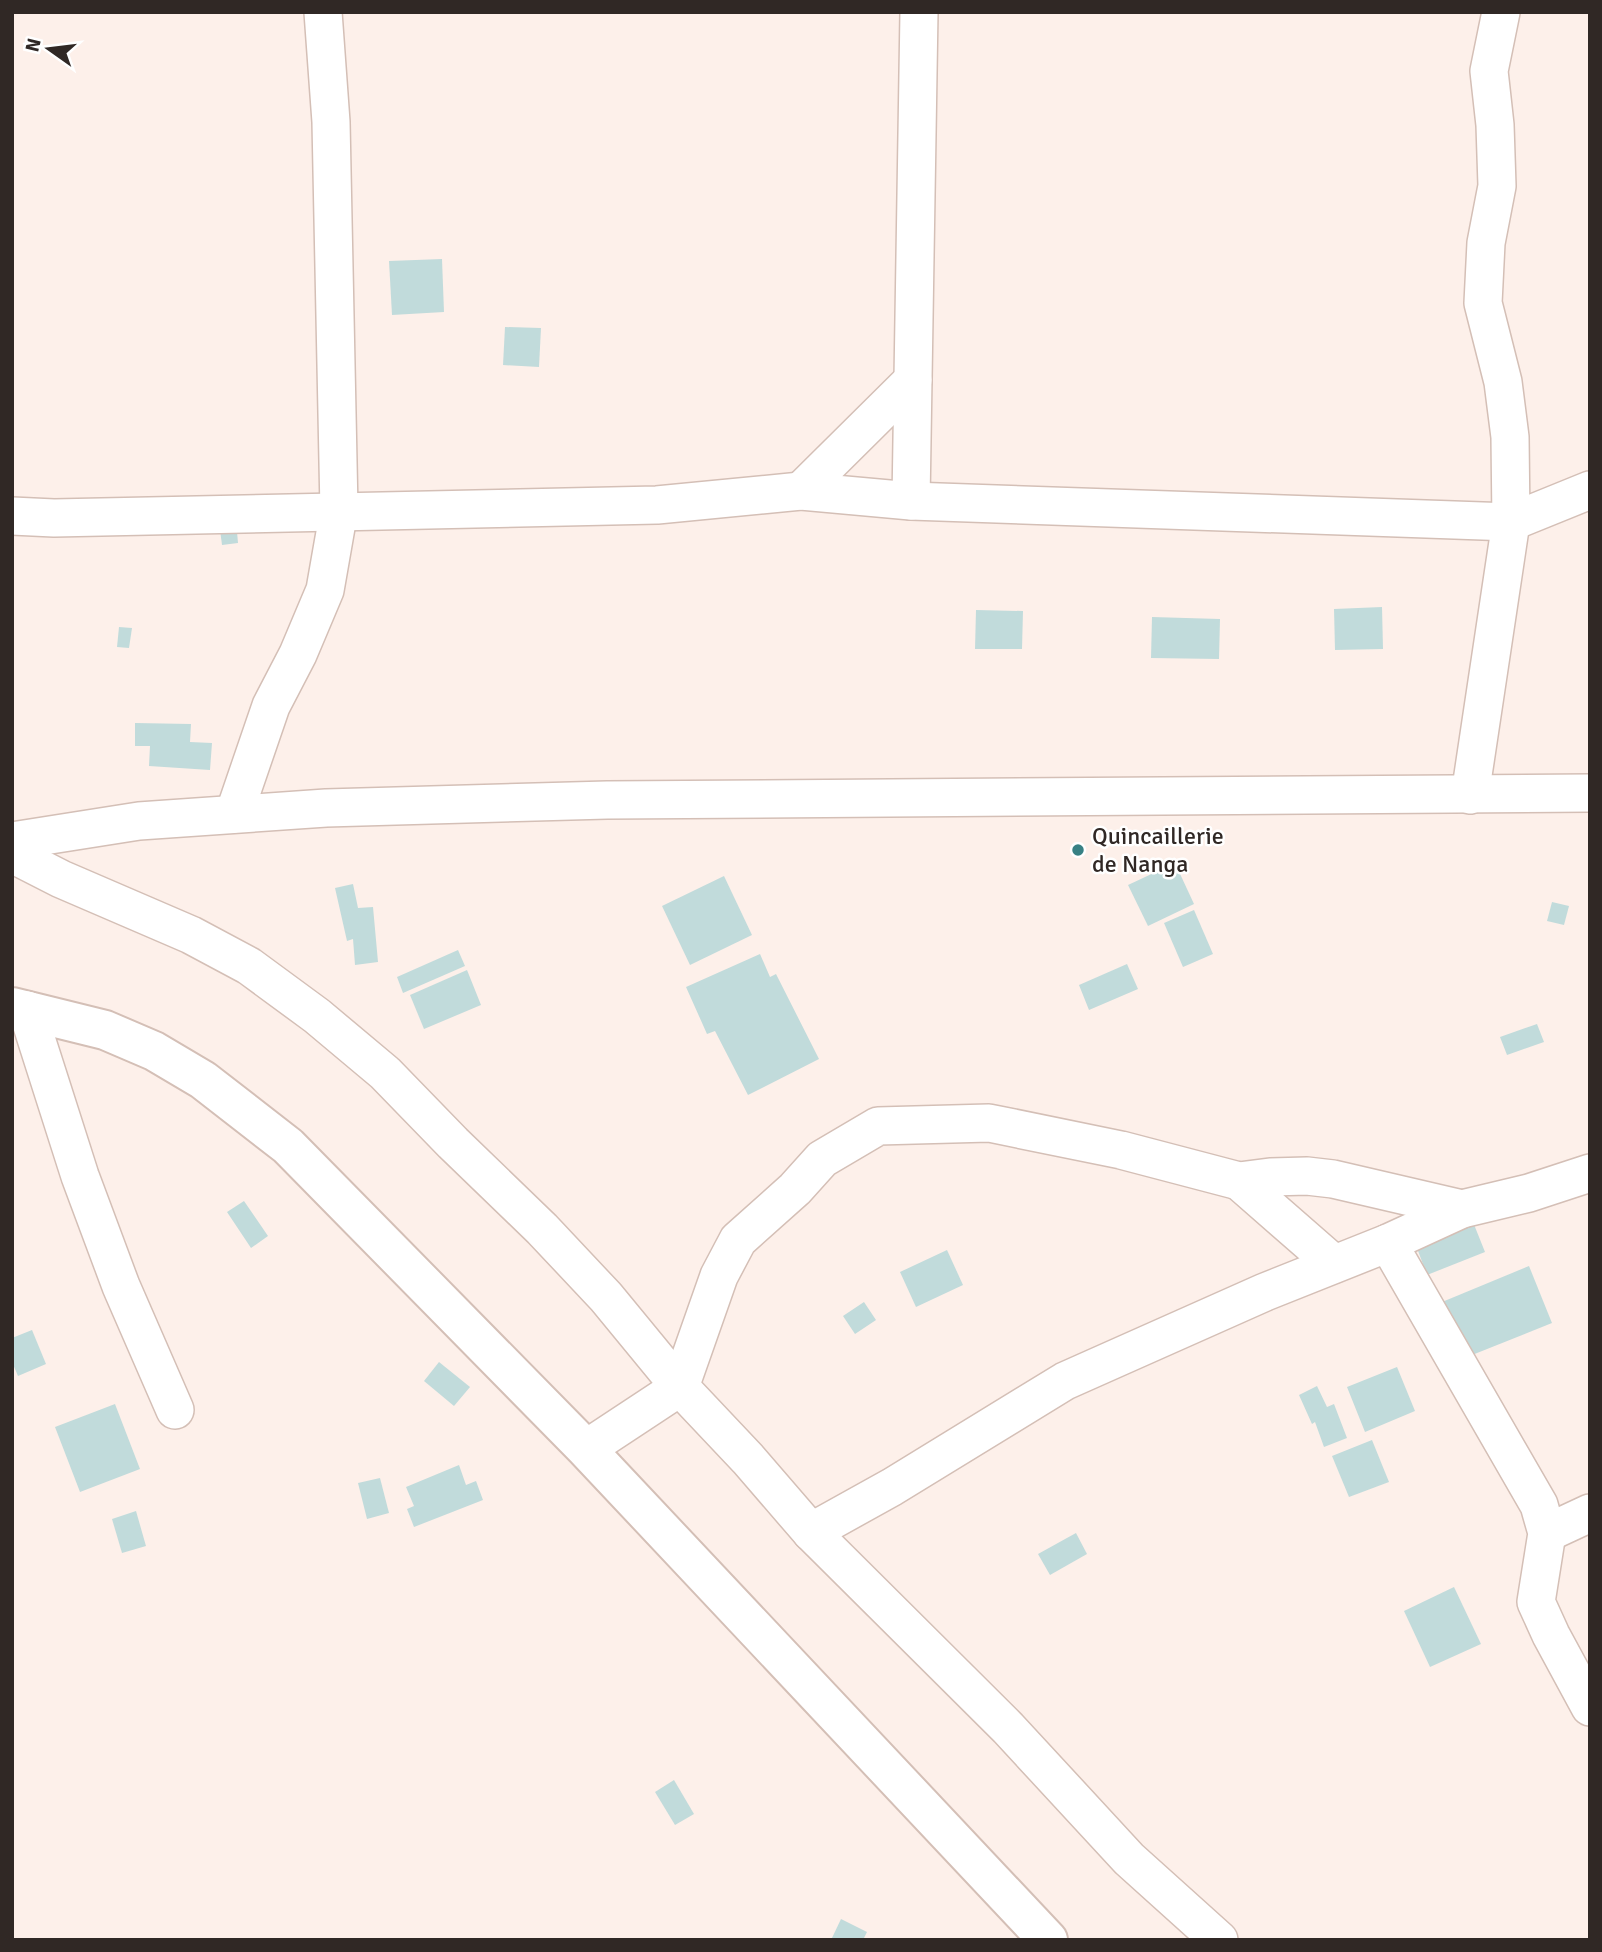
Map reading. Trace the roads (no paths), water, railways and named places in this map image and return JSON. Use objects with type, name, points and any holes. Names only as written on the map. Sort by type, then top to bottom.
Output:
[{"type":"street","points":[[234,814],[271,706],[298,654],[326,590],[339,510],[331,122],[323,12]]},
{"type":"street","points":[[911,501],[919,12]]},
{"type":"street","points":[[1470,794],[1511,522],[1510,438],[1503,382],[1483,303],[1486,243],[1497,186],[1495,125],[1489,71],[1501,12]]},
{"type":"street","points":[[801,491],[914,380]]},
{"type":"street","points":[[12,516],[54,518],[657,505],[801,491],[911,501],[1511,522],[1590,490]]},
{"type":"street","points":[[12,841],[139,821],[339,808],[607,800],[1590,793]]},
{"type":"street","points":[[12,854],[61,879],[191,935],[237,960],[317,1016],[385,1073],[542,1228],[606,1297],[680,1388],[748,1459],[811,1532],[1008,1728],[1129,1859],[1219,1940]]},
{"type":"street","points":[[20,1008],[121,1286],[175,1410]]},
{"type":"street","points":[[20,1008],[105,1030],[154,1051],[203,1080],[288,1146],[586,1449],[1048,1940]]},
{"type":"street","points":[[586,1449],[680,1388],[719,1276],[738,1240],[795,1189],[822,1159],[878,1126],[989,1123],[1121,1150],[1238,1181],[1307,1176],[1333,1179],[1462,1209]]},
{"type":"street","points":[[811,1532],[892,1487],[1065,1381],[1265,1292],[1462,1209],[1529,1193],[1590,1173]]},
{"type":"street","points":[[1238,1181],[1334,1264]]},
{"type":"street","points":[[1388,1242],[1539,1505],[1547,1533],[1536,1602],[1590,1707]]},
{"type":"street","points":[[1547,1533],[1590,1513]]},
{"type":"place","name":"Quincaillerie de Nanga","points":[[1078,850]]}]
